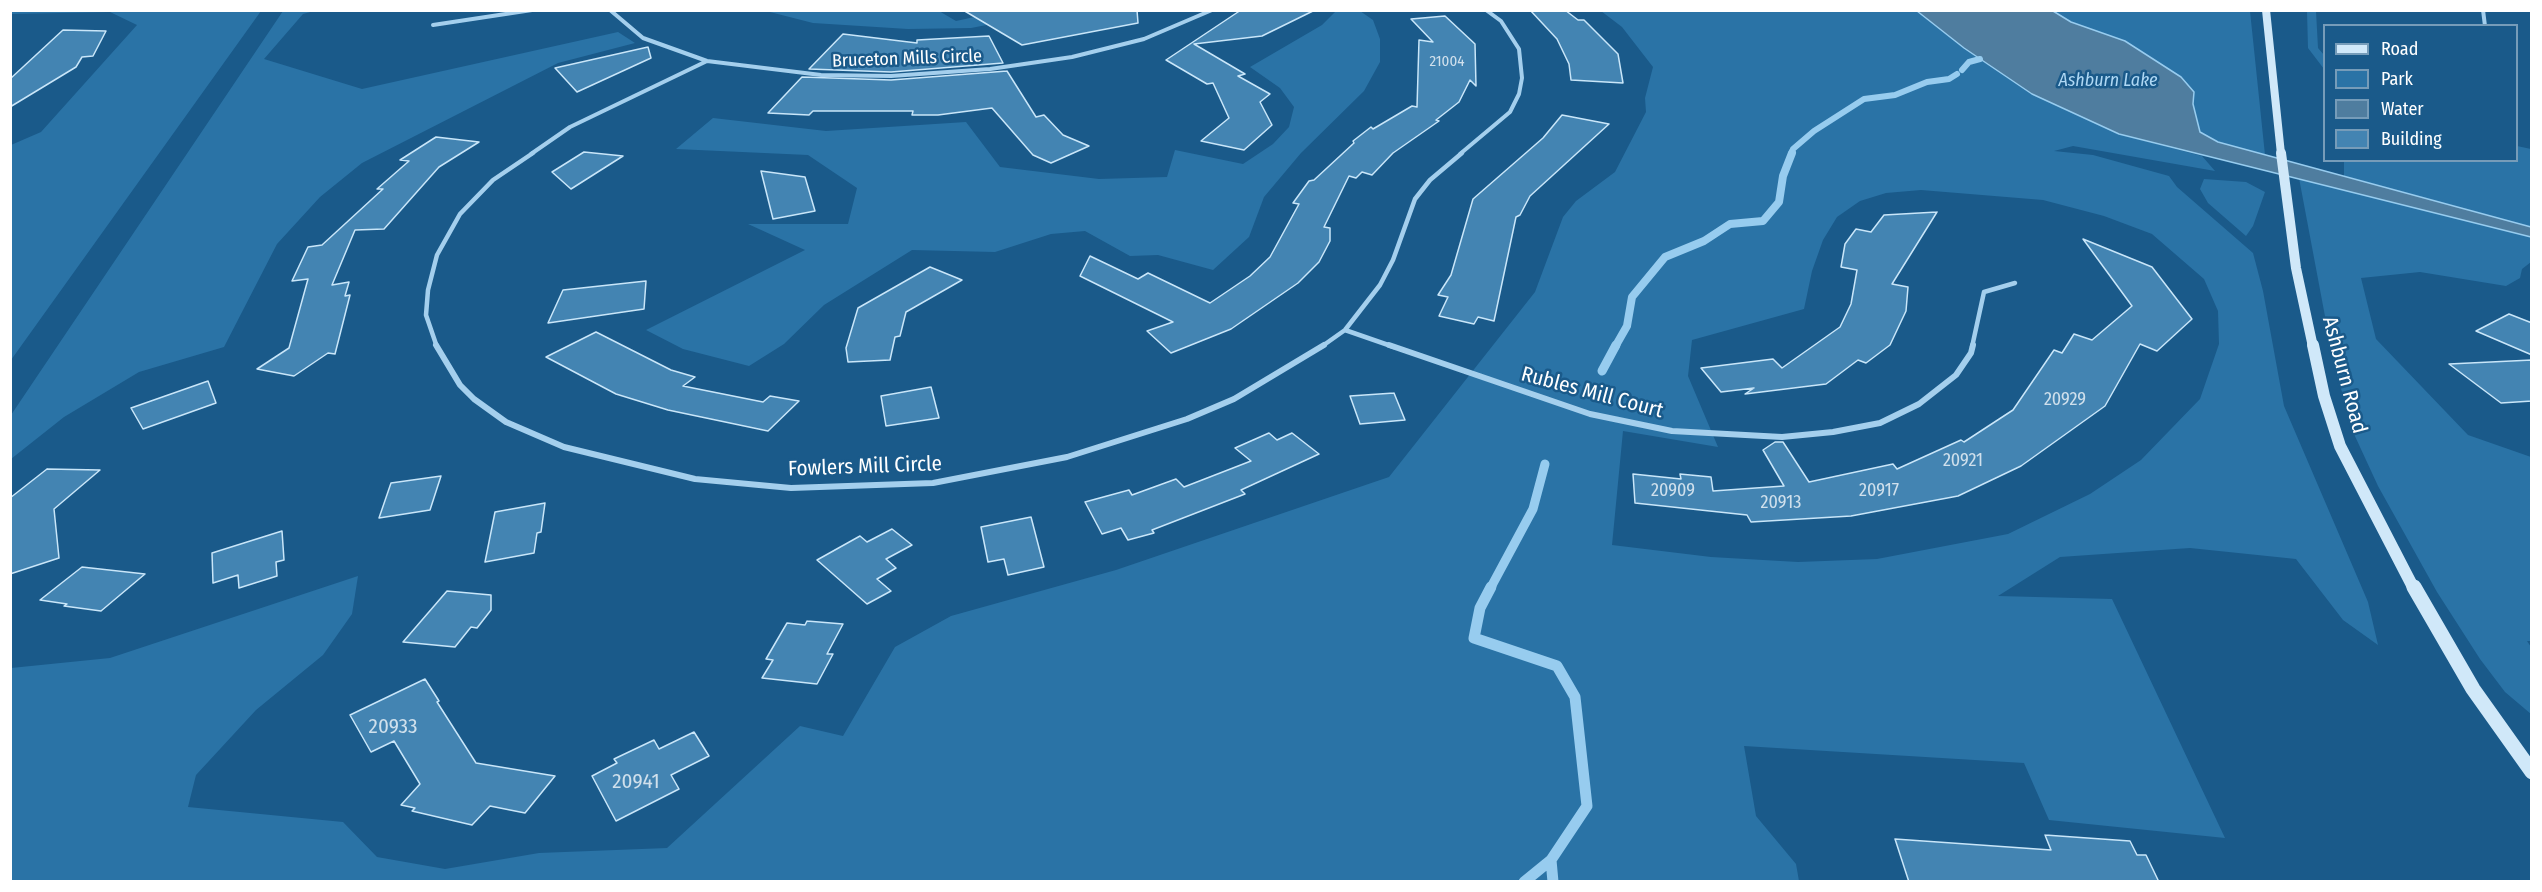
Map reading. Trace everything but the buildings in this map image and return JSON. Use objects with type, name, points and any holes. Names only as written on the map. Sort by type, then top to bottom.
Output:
[{"type":"main road","name":"Ashburn Road","points":[[2266,10],[2280,148],[2296,268],[2324,396],[2340,446],[2426,611],[2473,689],[2532,772]]},
{"type":"street","points":[[433,25],[532,10]]},
{"type":"street","name":"Bruceton Mills Circle","points":[[610,10],[643,38],[707,61],[821,75],[944,74],[1033,64],[1097,52],[1161,33],[1212,10]]},
{"type":"street","name":"Fowlers Mill Circle","points":[[707,61],[579,122],[547,141],[493,180],[460,214],[437,255],[428,290],[426,315],[434,342],[460,385],[506,422],[564,447],[695,479],[790,488],[933,483],[1067,458],[1187,419],[1234,399],[1307,357],[1345,330],[1380,285],[1394,260],[1415,199],[1430,180],[1510,112],[1519,94],[1522,78],[1519,49],[1501,21],[1486,10]]},
{"type":"street","name":"Rubles Mill Court","points":[[1345,330],[1590,414],[1672,431],[1727,436],[1782,437],[1833,432],[1880,423],[1919,404],[1956,375],[1971,353],[1984,292],[2015,283]]},
{"type":"green space","points":[[11,10],[261,11],[11,360],[11,145],[41,132],[137,25],[110,12],[11,14]]},
{"type":"green space","points":[[283,11],[314,11],[303,14],[264,59],[362,89],[618,32],[635,43],[558,63],[362,163],[320,197],[277,244],[224,347],[139,372],[64,417],[11,459],[11,415]]},
{"type":"green space","points":[[766,11],[939,11],[956,21],[1002,11],[1044,14],[971,28],[908,29],[813,23]]},
{"type":"green space","points":[[1336,11],[1360,11],[1373,20],[1380,39],[1380,62],[1364,91],[1301,153],[1264,197],[1249,237],[1213,270],[1158,255],[1130,256],[1085,231],[1051,234],[995,252],[912,250],[824,305],[784,344],[749,366],[683,349],[646,330],[805,250],[748,224],[848,224],[857,188],[808,155],[676,149],[713,118],[826,131],[966,122],[1000,167],[1099,179],[1167,177],[1175,150],[1243,164],[1273,144],[1289,127],[1294,107],[1280,88],[1250,67],[1322,25]]},
{"type":"green space","points":[[1601,11],[1917,11],[1964,48],[2032,94],[2119,134],[2202,156],[2215,171],[2073,146],[2054,151],[2093,155],[2169,176],[2177,187],[2253,253],[2263,291],[2284,406],[2368,602],[2378,645],[2343,620],[2296,559],[2190,548],[2060,557],[1998,596],[2112,599],[2225,838],[2049,820],[2024,763],[1744,746],[1756,816],[1796,864],[1799,881],[11,882],[11,668],[110,658],[358,576],[352,614],[323,655],[256,710],[196,775],[188,807],[343,822],[377,857],[445,869],[539,853],[667,848],[800,726],[843,736],[895,647],[951,616],[1116,570],[1389,477],[1535,292],[1563,217],[1576,201],[1615,172],[1646,112],[1645,98],[1653,67],[1622,27]],"holes":[[[1921,190],[2043,200],[2104,216],[2152,234],[2204,279],[2218,311],[2219,344],[2200,399],[2141,460],[2090,494],[2008,534],[1877,559],[1798,562],[1711,557],[1612,545],[1623,431],[1718,447],[1688,376],[1692,340],[1804,309],[1812,271],[1823,240],[1837,217],[1860,201],[1886,193]]]},
{"type":"green space","points":[[2053,11],[2250,11],[2265,155],[2218,142],[2200,132],[2193,104],[2194,92],[2125,41],[2071,22]]},
{"type":"green space","points":[[2307,11],[2316,11],[2318,48],[2323,54],[2323,68],[2308,48]]},
{"type":"green space","points":[[2518,146],[2531,149],[2531,227],[2344,176],[2344,162],[2518,162]]},
{"type":"green space","points":[[2299,178],[2531,237],[2531,262],[2522,269],[2520,278],[2506,286],[2420,272],[2361,278],[2376,339],[2468,435],[2531,457],[2532,641],[2527,641],[2531,647],[2531,714],[2505,692],[2480,659],[2437,592],[2378,486],[2354,434],[2334,364]]},
{"type":"green space","points":[[2204,179],[2246,182],[2265,192],[2253,226],[2246,236],[2208,203],[2200,189]]},
{"type":"water","name":"Ashburn Lake","points":[[1917,11],[2053,11],[2071,22],[2125,41],[2181,77],[2194,92],[2193,104],[2200,132],[2218,142],[2531,227],[2531,237],[2119,134],[2032,94],[1964,48]]},
{"type":"waterway","points":[[1962,70],[1969,62],[1980,59]]},
{"type":"waterway","points":[[1791,154],[1793,149],[1814,131],[1864,99],[1895,95],[1927,82],[1949,79],[1957,74]]},
{"type":"waterway","points":[[1615,347],[1627,326],[1632,297],[1665,257],[1704,241],[1730,224],[1763,221],[1779,202],[1783,176],[1792,153]]},
{"type":"waterway","points":[[1602,371],[1616,345]]},
{"type":"waterway","points":[[1490,589],[1533,509],[1545,464]]},
{"type":"waterway","points":[[1491,587],[1480,608],[1474,638],[1557,666],[1575,697],[1587,806],[1551,860]]},
{"type":"waterway","points":[[1524,882],[1551,860]]},
{"type":"waterway","points":[[1551,860],[1553,882]]}]
